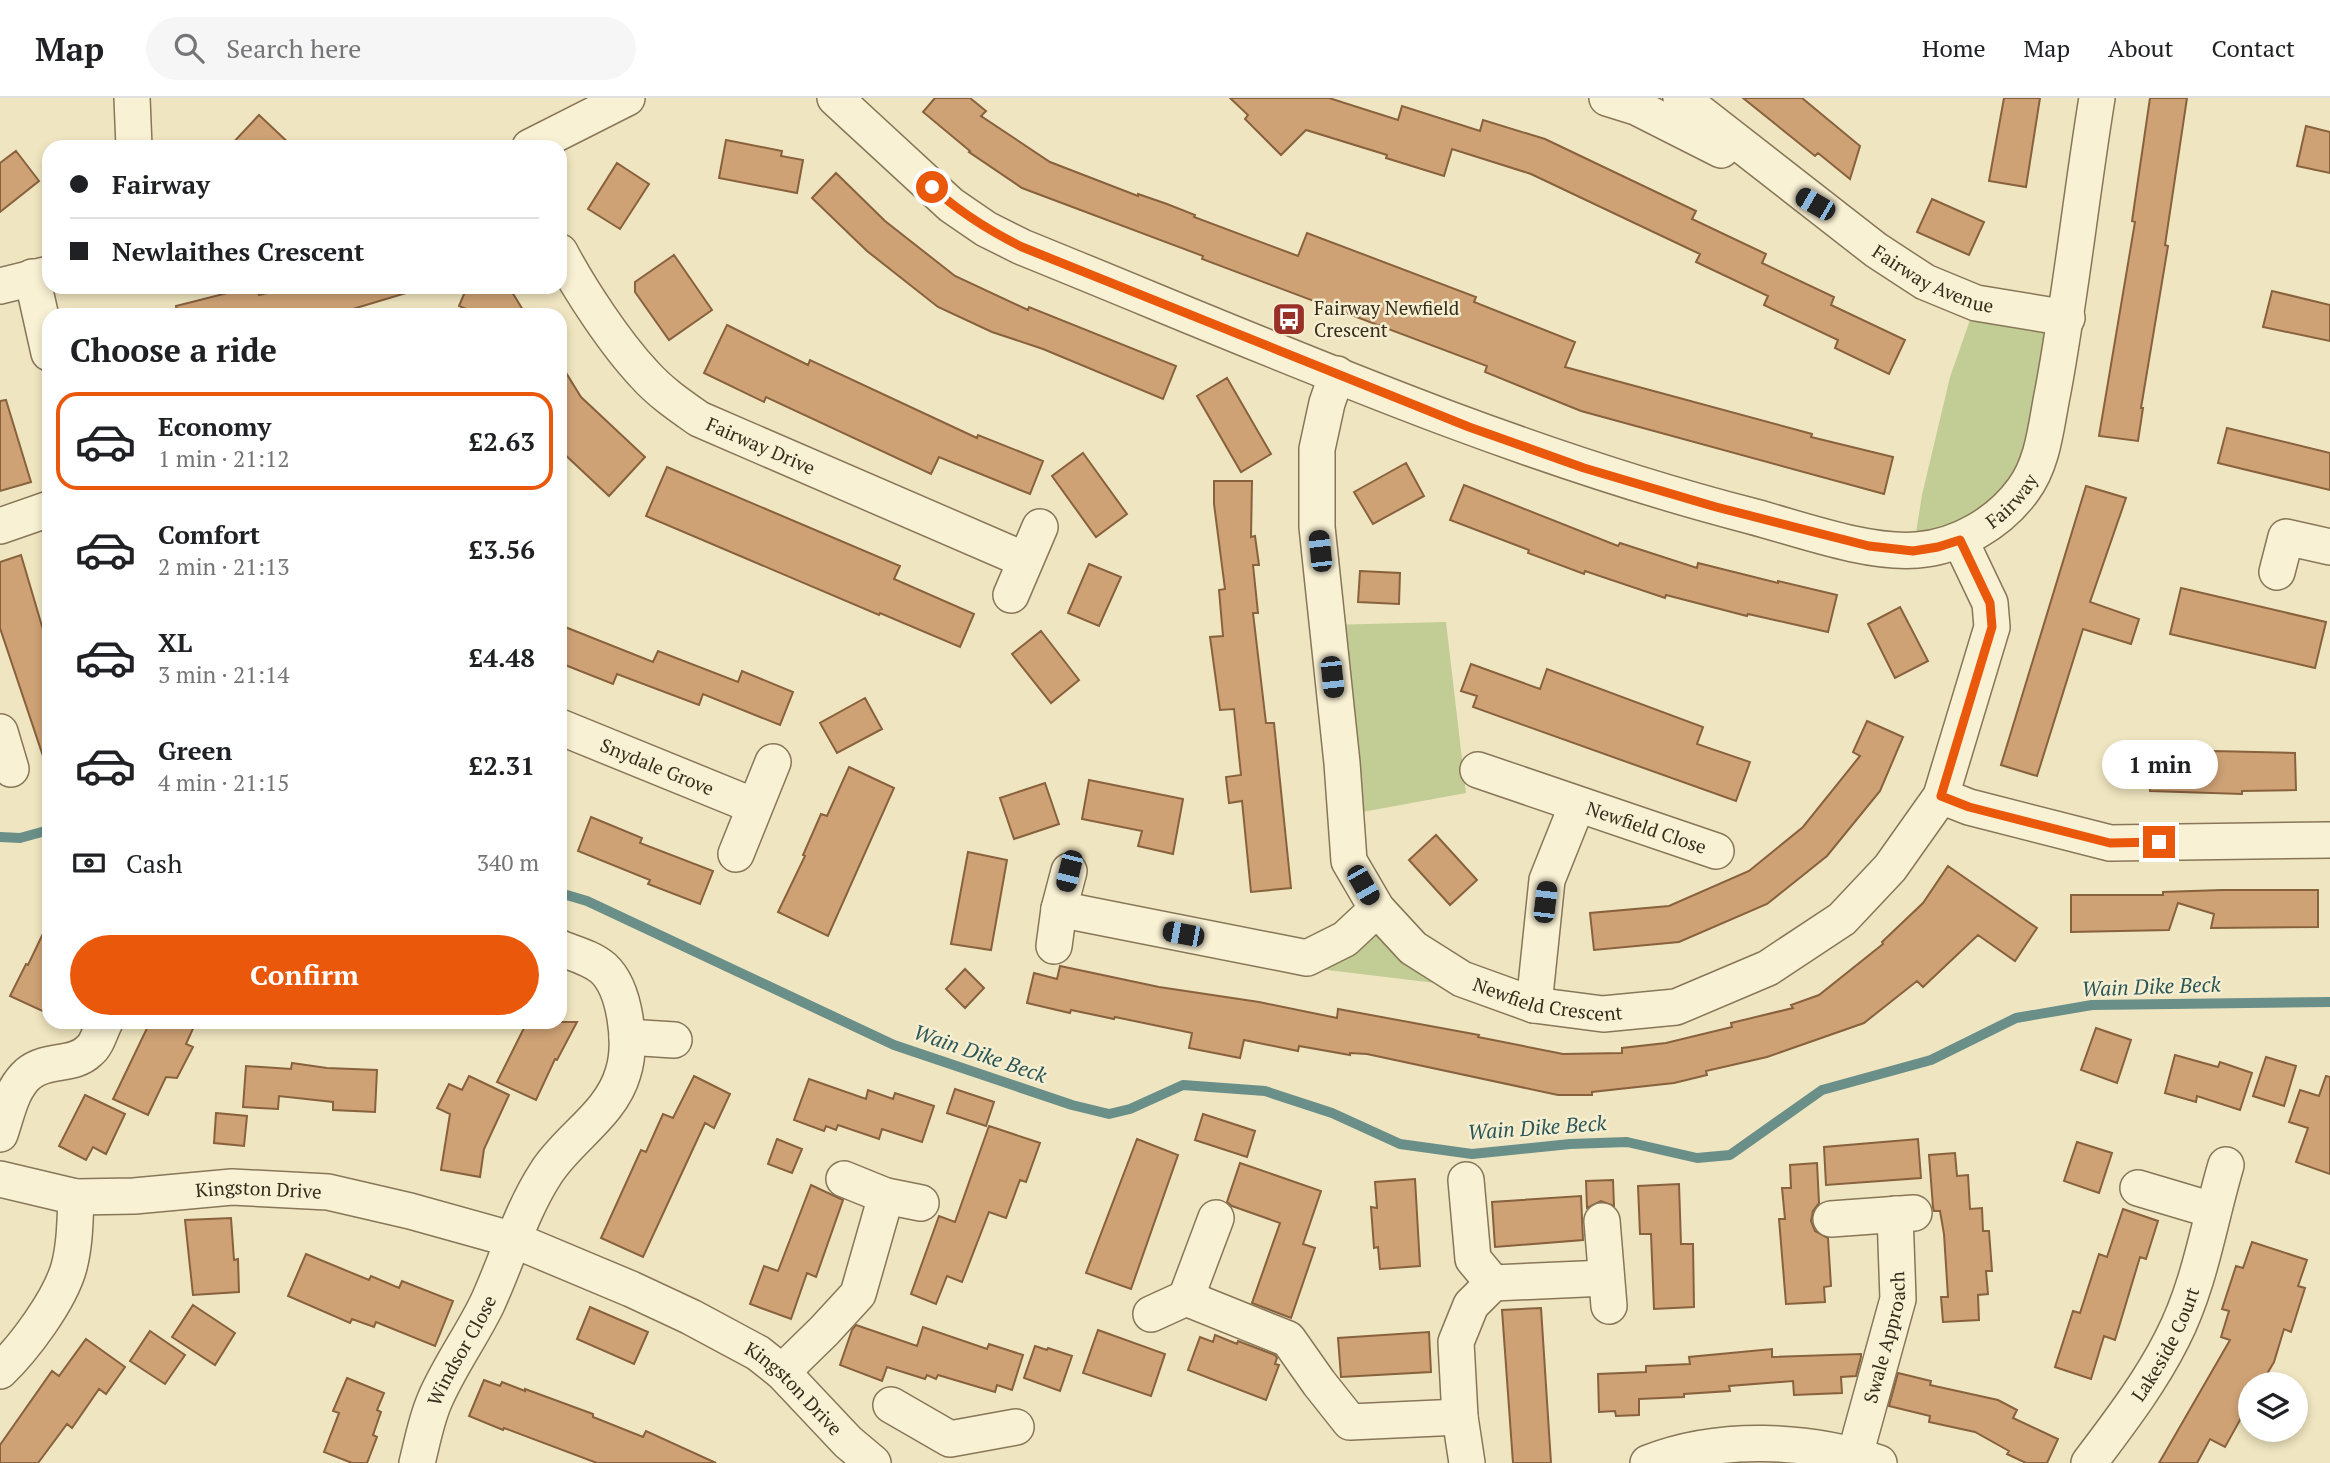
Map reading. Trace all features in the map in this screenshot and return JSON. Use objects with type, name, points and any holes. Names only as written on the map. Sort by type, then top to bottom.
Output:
[{"type":"street","points":[[132,98],[134,140]]},
{"type":"street","points":[[544,140],[627,98]]},
{"type":"street","name":"Fairway","points":[[835,98],[951,205],[986,229],[1022,247],[1469,427],[1584,468],[1852,543],[1913,551],[1960,540],[1995,519],[2024,489],[2040,458],[2067,318],[2096,98]]},
{"type":"street","name":"Fairway Avenue","points":[[1607,98],[1636,107],[1706,141],[1815,204]]},
{"type":"street","name":"Fairway Avenue","points":[[1681,98],[1875,250],[1925,282],[1976,303],[2067,318]]},
{"type":"street","name":"Fairway Drive","points":[[567,263],[636,365],[668,397],[699,419],[1025,561]]},
{"type":"street","points":[[27,279],[42,329]]},
{"type":"street","name":"Newfield Crescent","points":[[1337,373],[1326,403],[1317,449],[1317,527],[1342,763],[1349,861],[1377,909],[1413,948],[1462,979],[1534,1005],[1603,1014],[1675,1007],[1768,968],[1842,919],[1890,868],[1941,796],[1992,627],[1990,603],[1960,540]]},
{"type":"street","points":[[0,526],[42,511]]},
{"type":"street","points":[[1011,595],[1040,527]]},
{"type":"street","points":[[2277,572],[2286,537],[2330,547]]},
{"type":"street","name":"Snydale Grove","points":[[567,730],[754,806]]},
{"type":"street","points":[[736,854],[772,762]]},
{"type":"street","name":"Newfield Close","points":[[1478,770],[1716,851]]},
{"type":"street","points":[[1941,796],[1969,807],[2110,843],[2330,841]]},
{"type":"street","name":"Newfield Close","points":[[1534,1005],[1547,880],[1577,805]]},
{"type":"street","points":[[1054,946],[1059,909],[1069,871]]},
{"type":"street","points":[[1059,909],[1307,958],[1345,939],[1377,909]]},
{"type":"street","points":[[513,1240],[545,1174],[559,1154],[615,1094],[624,1072],[628,1037],[623,1006],[613,978],[588,959],[567,951]]},
{"type":"street","points":[[0,1134],[13,1093],[27,1075],[45,1064],[79,1059],[92,1050],[102,1029]]},
{"type":"street","points":[[628,1037],[674,1040]]},
{"type":"street","name":"Lakeside Court","points":[[2089,1463],[2151,1375],[2174,1337],[2193,1286],[2226,1165]]},
{"type":"street","name":"Kingston Drive","points":[[0,1179],[76,1197],[134,1196],[232,1187],[328,1192],[410,1211],[513,1240],[631,1289],[758,1353],[782,1372],[824,1418],[873,1463]]},
{"type":"street","points":[[844,1179],[886,1196],[921,1203]]},
{"type":"street","points":[[1466,1180],[1473,1259],[1493,1283],[1607,1292],[1602,1221]]},
{"type":"street","points":[[2138,1188],[2212,1210]]},
{"type":"street","points":[[782,1372],[858,1294],[886,1196]]},
{"type":"street","points":[[0,1371],[18,1354],[68,1269],[75,1235],[76,1197]]},
{"type":"street","name":"Swale Approach","points":[[1831,1219],[1904,1214],[1898,1299],[1867,1459]]},
{"type":"street","points":[[1151,1314],[1186,1298],[1216,1218]]},
{"type":"street","name":"Windsor Close","points":[[417,1463],[434,1402],[486,1305],[513,1240]]},
{"type":"street","points":[[1467,1463],[1460,1418],[1456,1342],[1471,1305],[1493,1283]]},
{"type":"street","points":[[1186,1298],[1288,1339],[1318,1383],[1350,1422],[1460,1418]]},
{"type":"street","points":[[891,1405],[944,1451],[1016,1427]]},
{"type":"street","points":[[1648,1463],[1696,1450],[1734,1445],[1792,1445],[1867,1459]]},
{"type":"green space","points":[[1976,303],[2067,318],[2024,489],[1913,551],[1922,495],[1950,377]]},
{"type":"green space","points":[[1446,622],[1466,793],[1346,815],[1327,625]]},
{"type":"green space","points":[[1377,909],[1452,985],[1311,968]]},
{"type":"building","points":[[935,98],[970,98],[986,111],[981,116],[1050,162],[1138,196],[1167,204],[1195,215],[1194,217],[1298,256],[1307,233],[1476,297],[1474,302],[1575,342],[1565,367],[1812,434],[1811,437],[1893,457],[1884,494],[1581,411],[1485,372],[1487,366],[1022,188],[969,152],[923,112]]},
{"type":"building","points":[[1230,98],[1329,98],[1398,120],[1402,106],[1480,131],[1483,120],[1545,139],[1696,211],[1692,219],[1766,254],[1762,263],[1834,297],[1831,305],[1905,340],[1889,374],[1835,348],[1838,340],[1764,305],[1768,296],[1696,262],[1700,254],[1531,174],[1452,149],[1444,176],[1306,130],[1281,155],[1245,119],[1248,115]]},
{"type":"building","points":[[1743,98],[1802,98],[1860,146],[1850,179],[1818,153],[1815,156]]},
{"type":"building","points":[[2004,98],[2040,98],[2026,187],[1989,181]]},
{"type":"building","points":[[2150,98],[2187,98],[2165,245],[2168,246],[2138,441],[2099,436],[2135,222],[2132,221]]},
{"type":"building","points":[[259,115],[286,140],[236,140]]},
{"type":"building","points":[[2306,126],[2330,132],[2330,173],[2297,166]]},
{"type":"building","points":[[726,140],[782,151],[781,156],[803,160],[797,193],[719,178]]},
{"type":"building","points":[[16,151],[39,181],[0,212],[0,163]]},
{"type":"building","points":[[617,163],[649,184],[620,229],[588,209]]},
{"type":"building","points":[[836,173],[885,221],[955,276],[1028,310],[1029,307],[1176,366],[1163,399],[1043,349],[992,332],[938,307],[867,251],[812,198]]},
{"type":"building","points":[[1932,199],[1984,222],[1969,255],[1917,232]]},
{"type":"building","points":[[674,255],[712,310],[669,340],[635,292],[635,282]]},
{"type":"building","points":[[2272,291],[2330,305],[2330,341],[2263,327]]},
{"type":"building","points":[[223,294],[403,294],[356,308],[176,306]]},
{"type":"building","points":[[464,294],[513,294],[522,308],[464,308],[459,306]]},
{"type":"building","points":[[727,325],[808,365],[810,360],[977,438],[978,435],[1043,461],[1030,494],[939,457],[931,474],[766,397],[764,402],[704,373]]},
{"type":"building","points":[[567,374],[581,397],[645,457],[609,496],[567,457]]},
{"type":"building","points":[[1227,378],[1271,454],[1241,472],[1197,396]]},
{"type":"building","points":[[6,400],[31,482],[0,491],[0,401]]},
{"type":"building","points":[[2227,428],[2330,453],[2330,490],[2218,463]]},
{"type":"building","points":[[1083,453],[1127,514],[1096,537],[1052,476]]},
{"type":"building","points":[[1406,463],[1424,496],[1373,524],[1354,492]]},
{"type":"building","points":[[667,467],[900,566],[894,579],[974,614],[960,647],[646,516]]},
{"type":"building","points":[[1214,481],[1252,481],[1251,537],[1255,536],[1259,565],[1253,565],[1258,613],[1253,613],[1266,723],[1274,723],[1291,888],[1251,892],[1242,801],[1229,803],[1226,777],[1241,775],[1234,709],[1220,710],[1210,637],[1223,636],[1219,590],[1225,589],[1214,504]]},
{"type":"building","points":[[1464,485],[1618,546],[1620,543],[1697,568],[1698,563],[1837,595],[1828,632],[1748,614],[1747,616],[1666,595],[1665,598],[1585,571],[1584,574],[1528,553],[1529,550],[1450,520]]},
{"type":"building","points":[[2086,486],[2126,498],[2090,602],[2139,619],[2131,644],[2083,629],[2037,776],[2001,765]]},
{"type":"building","points":[[21,555],[42,626],[42,753],[0,628],[0,562]]},
{"type":"building","points":[[1089,564],[1121,577],[1099,626],[1068,613]]},
{"type":"building","points":[[1360,571],[1400,573],[1399,604],[1358,602]]},
{"type":"building","points":[[2181,588],[2326,622],[2315,668],[2170,634]]},
{"type":"building","points":[[1900,607],[1928,661],[1895,678],[1868,624]]},
{"type":"building","points":[[567,628],[653,662],[658,651],[738,682],[742,671],[793,692],[780,725],[703,694],[699,705],[617,674],[613,684],[567,666]]},
{"type":"building","points":[[1041,631],[1079,680],[1051,703],[1012,654]]},
{"type":"building","points":[[1471,664],[1540,689],[1547,669],[1703,727],[1697,744],[1750,762],[1736,801],[1473,707],[1477,696],[1461,691]]},
{"type":"building","points":[[865,698],[882,729],[837,753],[820,723]]},
{"type":"building","points":[[1867,721],[1903,737],[1880,791],[1827,856],[1767,904],[1679,942],[1594,950],[1590,913],[1669,906],[1749,871],[1803,827],[1860,756],[1853,752]]},
{"type":"building","points":[[2213,751],[2295,753],[2296,790],[2242,791],[2242,794],[2150,791],[2150,757],[2213,755]]},
{"type":"building","points":[[849,767],[894,788],[828,936],[778,912],[805,856],[803,855],[821,814],[827,816]]},
{"type":"building","points":[[1089,780],[1183,799],[1173,854],[1138,846],[1142,831],[1082,819]]},
{"type":"building","points":[[1045,783],[1059,824],[1014,839],[1000,798]]},
{"type":"building","points":[[591,817],[642,838],[640,843],[713,871],[700,904],[648,884],[650,880],[578,851]]},
{"type":"building","points":[[1436,835],[1477,880],[1450,905],[1409,860]]},
{"type":"building","points":[[968,852],[1007,860],[991,950],[951,944]]},
{"type":"building","points":[[1948,866],[2037,928],[2015,961],[1978,935],[1923,987],[1917,981],[1864,1023],[1767,1057],[1706,1071],[1707,1075],[1674,1083],[1592,1092],[1592,1095],[1558,1095],[1367,1054],[1350,1055],[1299,1046],[1298,1051],[1244,1040],[1240,1058],[1189,1048],[1192,1033],[1115,1017],[1114,1019],[1071,1010],[1070,1013],[1027,1003],[1034,973],[1057,979],[1060,966],[1159,987],[1259,1002],[1337,1018],[1338,1009],[1479,1035],[1478,1037],[1563,1054],[1622,1053],[1622,1048],[1666,1043],[1732,1027],[1731,1023],[1793,1008],[1791,1005],[1819,995],[1883,944],[1882,942],[1923,903]]},
{"type":"building","points":[[2318,890],[2318,927],[2211,928],[2214,914],[2178,903],[2169,930],[2071,932],[2071,895],[2163,895],[2163,892]]},
{"type":"building","points":[[42,936],[42,1011],[10,996],[26,964],[28,965]]},
{"type":"building","points":[[965,969],[984,988],[965,1008],[946,989]]},
{"type":"building","points":[[567,1022],[577,1022],[557,1060],[555,1059],[536,1100],[497,1082],[524,1029],[567,1029]]},
{"type":"building","points":[[2096,1028],[2131,1040],[2117,1083],[2081,1070]]},
{"type":"building","points":[[147,1029],[193,1029],[186,1044],[193,1047],[177,1078],[166,1077],[148,1115],[113,1099]]},
{"type":"building","points":[[2175,1055],[2218,1067],[2220,1062],[2252,1073],[2240,1110],[2197,1096],[2196,1102],[2165,1093]]},
{"type":"building","points":[[2266,1057],[2296,1066],[2284,1106],[2253,1096]]},
{"type":"building","points":[[292,1063],[327,1068],[377,1070],[375,1112],[333,1110],[333,1102],[279,1096],[278,1109],[243,1107],[246,1066],[291,1069]]},
{"type":"building","points":[[469,1076],[509,1095],[484,1149],[480,1177],[441,1170],[450,1114],[437,1108],[449,1084],[462,1090]]},
{"type":"building","points":[[694,1076],[730,1094],[714,1128],[705,1123],[643,1257],[601,1238],[641,1150],[646,1152],[663,1114],[673,1118]]},
{"type":"building","points":[[2326,1076],[2330,1077],[2330,1174],[2296,1162],[2308,1128],[2289,1122],[2300,1090],[2319,1096]]},
{"type":"building","points":[[809,1079],[866,1099],[868,1090],[893,1099],[895,1093],[934,1106],[922,1142],[882,1129],[879,1139],[838,1125],[836,1130],[826,1126],[824,1131],[794,1120]]},
{"type":"building","points":[[955,1089],[994,1102],[986,1126],[947,1113]]},
{"type":"building","points":[[85,1095],[125,1114],[106,1154],[93,1147],[86,1160],[59,1146]]},
{"type":"building","points":[[216,1113],[247,1116],[244,1146],[214,1143]]},
{"type":"building","points":[[1203,1114],[1255,1131],[1247,1157],[1195,1140]]},
{"type":"building","points":[[989,1126],[1040,1143],[1026,1182],[1020,1180],[1006,1218],[989,1212],[962,1282],[947,1276],[936,1304],[911,1294],[939,1216],[955,1222]]},
{"type":"building","points":[[777,1139],[802,1149],[792,1173],[768,1164]]},
{"type":"building","points":[[1137,1139],[1178,1155],[1131,1289],[1086,1273]]},
{"type":"building","points":[[1918,1139],[1921,1178],[1826,1185],[1824,1147]]},
{"type":"building","points":[[2077,1142],[2112,1153],[2099,1193],[2064,1181]]},
{"type":"building","points":[[1955,1153],[1957,1176],[1968,1175],[1970,1209],[1982,1208],[1983,1231],[1989,1231],[1992,1271],[1986,1271],[1988,1294],[1978,1295],[1979,1320],[1943,1322],[1941,1297],[1948,1297],[1944,1234],[1940,1211],[1934,1211],[1933,1207],[1929,1155]]},
{"type":"building","points":[[1240,1163],[1321,1191],[1303,1244],[1315,1248],[1291,1318],[1252,1303],[1280,1223],[1227,1202]]},
{"type":"building","points":[[1817,1163],[1819,1203],[1813,1211],[1811,1221],[1815,1231],[1828,1238],[1831,1286],[1824,1287],[1825,1302],[1786,1304],[1779,1219],[1785,1219],[1782,1188],[1791,1188],[1790,1165]]},
{"type":"building","points":[[1415,1179],[1420,1266],[1380,1269],[1378,1247],[1374,1248],[1371,1207],[1377,1208],[1375,1182]]},
{"type":"building","points":[[1613,1180],[1614,1206],[1601,1201],[1587,1208],[1586,1181]]},
{"type":"building","points":[[1679,1184],[1681,1244],[1693,1244],[1694,1307],[1654,1309],[1651,1234],[1640,1234],[1638,1186]]},
{"type":"building","points":[[811,1185],[843,1200],[816,1277],[807,1273],[791,1319],[750,1304],[764,1266],[778,1271]]},
{"type":"building","points":[[1581,1196],[1583,1240],[1495,1247],[1492,1202]]},
{"type":"building","points":[[2123,1209],[2158,1221],[2146,1259],[2140,1257],[2115,1340],[2104,1336],[2091,1379],[2055,1367],[2073,1311],[2080,1313],[2099,1254],[2107,1257]]},
{"type":"building","points":[[231,1218],[234,1260],[238,1259],[239,1292],[193,1295],[185,1220]]},
{"type":"building","points":[[2252,1242],[2307,1260],[2298,1286],[2305,1288],[2291,1332],[2284,1329],[2268,1372],[2238,1372],[2238,1424],[2225,1447],[2210,1439],[2197,1463],[2159,1463],[2230,1340],[2221,1337],[2229,1311],[2222,1309],[2236,1266],[2243,1268]]},
{"type":"building","points":[[306,1254],[369,1280],[371,1276],[399,1288],[402,1281],[453,1301],[435,1346],[376,1322],[374,1327],[352,1319],[350,1323],[288,1296]]},
{"type":"building","points":[[193,1305],[235,1333],[215,1365],[172,1337]]},
{"type":"building","points":[[590,1307],[648,1332],[634,1364],[577,1339]]},
{"type":"building","points":[[1541,1308],[1551,1463],[1513,1463],[1502,1310]]},
{"type":"building","points":[[856,1325],[917,1346],[923,1327],[987,1349],[989,1344],[1023,1355],[1012,1390],[997,1385],[995,1392],[938,1375],[936,1379],[927,1375],[925,1379],[887,1367],[882,1381],[840,1365]]},
{"type":"building","points":[[1098,1330],[1165,1354],[1151,1396],[1083,1373]]},
{"type":"building","points":[[150,1331],[185,1355],[165,1384],[130,1361]]},
{"type":"building","points":[[1429,1332],[1431,1372],[1341,1377],[1338,1338]]},
{"type":"building","points":[[1215,1335],[1275,1355],[1275,1364],[1279,1365],[1266,1400],[1188,1370],[1200,1337],[1213,1342]]},
{"type":"building","points":[[86,1339],[125,1367],[106,1394],[99,1389],[72,1428],[67,1424],[38,1463],[0,1463],[0,1445],[52,1371],[59,1376]]},
{"type":"building","points":[[1035,1346],[1072,1356],[1060,1391],[1024,1378]]},
{"type":"building","points":[[1772,1349],[1772,1357],[1861,1354],[1861,1357],[1856,1376],[1841,1377],[1842,1393],[1794,1395],[1793,1381],[1729,1386],[1730,1391],[1639,1399],[1639,1415],[1616,1416],[1615,1411],[1599,1412],[1598,1374],[1646,1372],[1646,1366],[1690,1364],[1689,1357]]},
{"type":"building","points":[[1898,1373],[1931,1381],[1930,1385],[1998,1400],[2017,1410],[2013,1418],[2058,1439],[2047,1463],[2026,1463],[2007,1454],[2009,1451],[1975,1432],[1929,1422],[1930,1416],[1889,1406]]},
{"type":"building","points":[[347,1378],[384,1393],[377,1410],[381,1412],[373,1435],[377,1437],[367,1463],[352,1463],[324,1452],[339,1413],[333,1411]]},
{"type":"building","points":[[484,1380],[500,1386],[502,1382],[525,1389],[593,1414],[593,1417],[643,1437],[646,1431],[716,1463],[597,1463],[504,1428],[503,1430],[469,1416]]},
{"type":"waterway","name":"Wain Dike Beck","points":[[0,837],[20,838],[42,832]]},
{"type":"waterway","name":"Wain Dike Beck","points":[[567,895],[587,901],[894,1045],[1072,1105],[1109,1114],[1130,1109],[1183,1085],[1265,1091],[1332,1113],[1400,1144],[1472,1154],[1570,1144],[1627,1142],[1697,1158],[1730,1155],[1822,1090],[1931,1060],[2016,1018],[2092,1005],[2330,1002]]},
{"type":"place","name":"Fairway Newfield Crescent","points":[[1289,319]]},
{"type":"route","points":[[932,187],[951,205],[986,229],[1022,247],[1469,427],[1584,468],[1852,543],[1913,551],[1960,540],[1990,603],[1992,627],[1941,796],[1969,807],[2110,843],[2159,842]]}]
